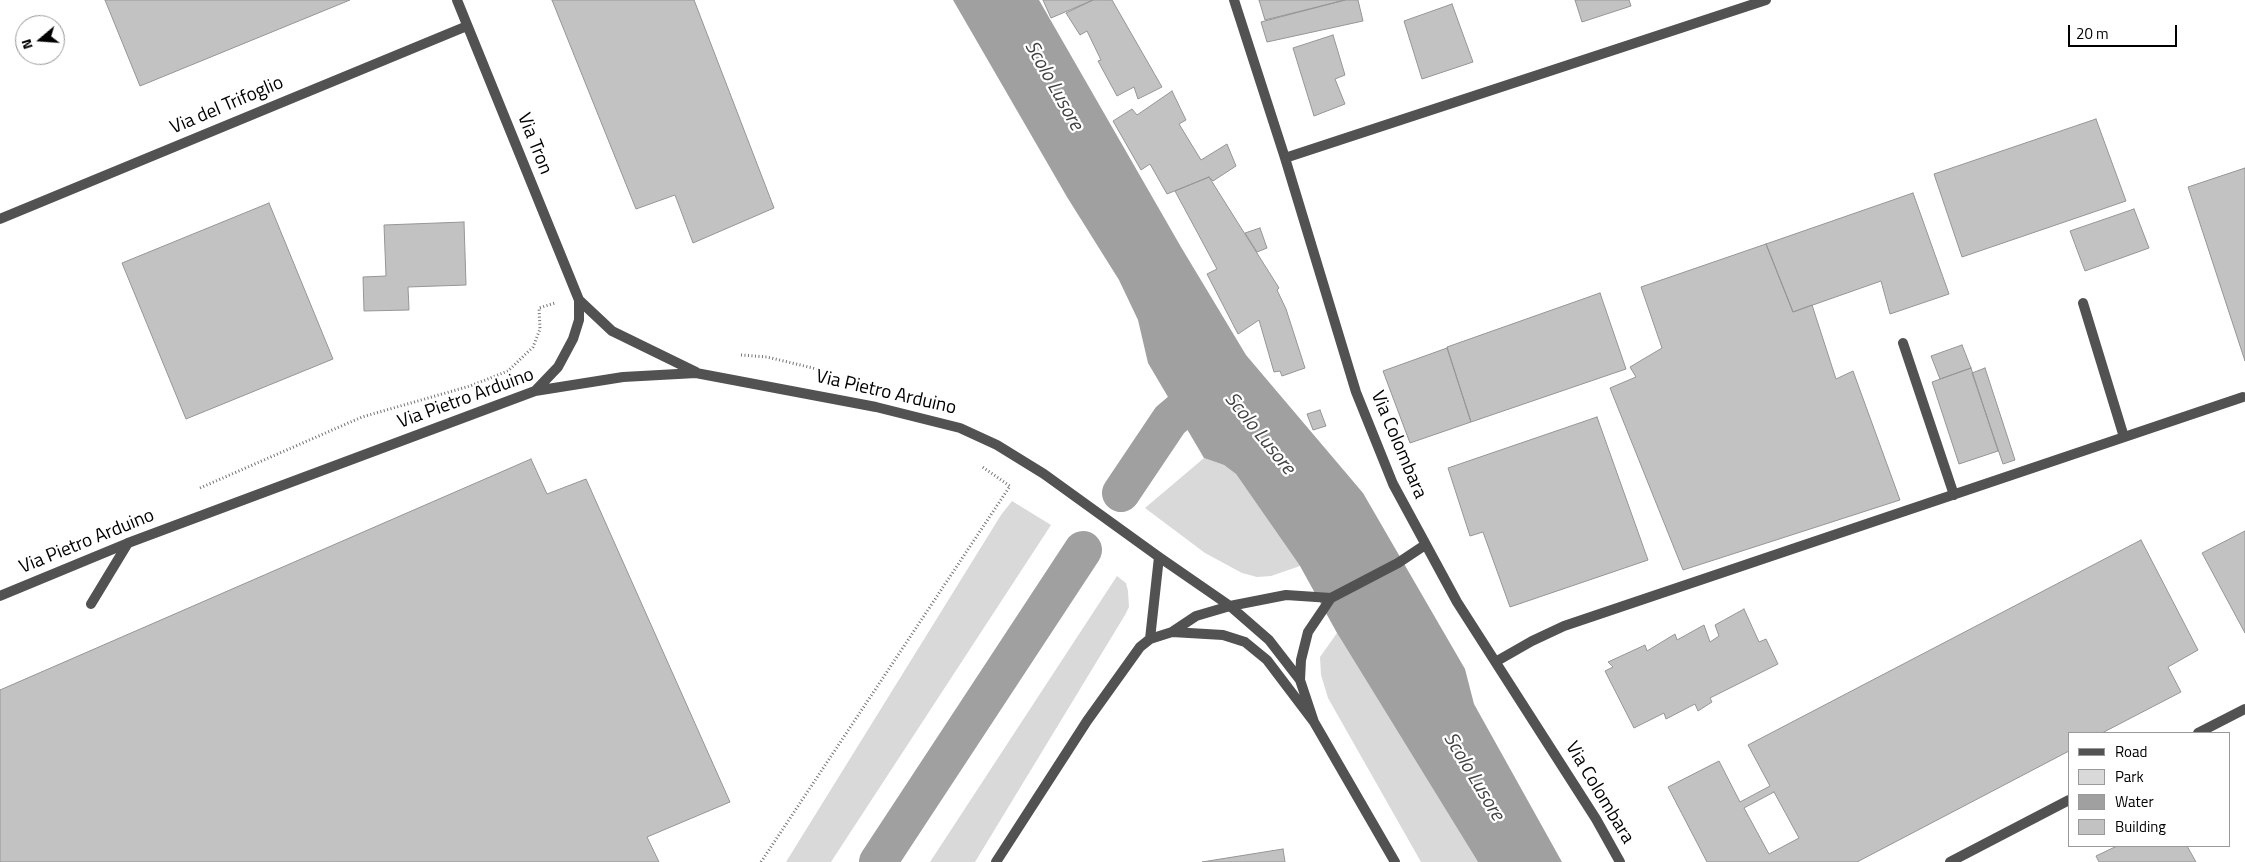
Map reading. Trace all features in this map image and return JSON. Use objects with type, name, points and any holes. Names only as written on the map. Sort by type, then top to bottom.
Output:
[{"type":"street","name":"Via Tron","points":[[457,0],[579,298],[579,320],[573,339],[558,367],[535,391]]},
{"type":"street","name":"Via Colombara","points":[[1234,0],[1285,158],[1356,392],[1393,484],[1457,602],[1497,661],[1596,819],[1620,862]]},
{"type":"street","points":[[1285,158],[1766,0]]},
{"type":"street","name":"Via del Trifoglio","points":[[0,219],[467,26]]},
{"type":"street","name":"Via Tron","points":[[579,298],[612,331],[696,373]]},
{"type":"street","points":[[2083,303],[2124,437]]},
{"type":"street","points":[[1902,343],[1954,495]]},
{"type":"street","name":"Via Pietro Arduino","points":[[0,596],[128,543],[535,391],[623,377],[696,373],[829,396],[960,428],[997,445],[1044,474],[1230,606],[1269,640],[1300,680]]},
{"type":"street","points":[[1497,661],[1532,641],[1564,626],[2243,397]]},
{"type":"street","points":[[91,604],[128,543]]},
{"type":"street","points":[[1314,722],[1300,680],[1301,660],[1308,632],[1331,598],[1398,563],[1425,545]]},
{"type":"street","points":[[1150,639],[1159,557]]},
{"type":"street","points":[[996,862],[1087,721],[1140,647],[1150,639],[1172,632],[1196,616],[1230,606],[1286,595],[1331,598]]},
{"type":"street","points":[[1172,632],[1223,635],[1245,642],[1267,660],[1314,722],[1395,862]]},
{"type":"street","points":[[2200,732],[2245,709]]},
{"type":"street","points":[[1950,862],[2068,801]]},
{"type":"path","points":[[198,489],[362,417],[470,386],[508,371],[533,347],[540,329],[539,308]]},
{"type":"path","points":[[738,354],[824,370]]},
{"type":"path","points":[[761,862],[1010,486],[973,463]]},
{"type":"green space","points":[[1204,458],[1224,465],[1236,474],[1300,566],[1271,576],[1257,577],[1242,573],[1205,553],[1145,508]]},
{"type":"green space","points":[[1012,501],[1051,525],[831,862],[786,862],[1001,515]]},
{"type":"green space","points":[[1117,576],[1126,583],[1129,607],[975,862],[930,862]]},
{"type":"green space","points":[[1337,633],[1478,862],[1421,862],[1328,698],[1321,675],[1320,657]]},
{"type":"water","name":"Scolo Lusore","points":[[953,0],[1039,0],[1181,247],[1246,355],[1363,493],[1465,669],[1474,704],[1562,862],[1478,862],[1337,633],[1300,566],[1236,474],[1224,465],[1204,458],[1148,363],[1138,320],[1119,280],[1067,197]]},
{"type":"building","points":[[105,0],[350,0],[140,86]]},
{"type":"building","points":[[552,0],[694,0],[774,208],[693,243],[675,195],[636,209]]},
{"type":"building","points":[[1043,0],[1093,0],[1051,18]]},
{"type":"building","points":[[1093,0],[1112,0],[1162,87],[1138,99],[1134,87],[1117,96],[1098,61],[1101,60],[1087,31],[1080,35],[1066,13]]},
{"type":"building","points":[[1259,0],[1345,0],[1265,20]]},
{"type":"building","points":[[1345,0],[1358,0],[1363,21],[1267,42],[1261,22]]},
{"type":"building","points":[[1575,0],[1629,0],[1631,6],[1582,22]]},
{"type":"building","points":[[1452,4],[1473,62],[1422,79],[1404,21]]},
{"type":"building","points":[[1333,35],[1345,75],[1335,79],[1345,104],[1314,116],[1293,48]]},
{"type":"building","points":[[1172,91],[1186,120],[1179,124],[1201,160],[1227,144],[1236,166],[1213,181],[1209,177],[1167,194],[1150,164],[1141,170],[1113,121],[1132,109],[1137,115]]},
{"type":"building","points":[[2096,119],[2126,201],[1962,257],[1934,174]]},
{"type":"building","points":[[2245,168],[2245,361],[2188,187]]},
{"type":"building","points":[[1209,177],[1279,288],[1277,290],[1286,309],[1305,368],[1282,376],[1280,371],[1274,372],[1259,320],[1238,334],[1207,274],[1217,269],[1175,191]]},
{"type":"building","points":[[1913,193],[1949,294],[1890,314],[1881,281],[1793,312],[1766,244]]},
{"type":"building","points":[[269,203],[333,359],[186,419],[122,263]]},
{"type":"building","points":[[2134,209],[2149,248],[2085,271],[2070,231]]},
{"type":"building","points":[[464,222],[466,285],[408,287],[409,310],[364,311],[363,277],[386,276],[384,225]]},
{"type":"building","points":[[1260,228],[1267,248],[1257,252],[1245,233]]},
{"type":"building","points":[[1766,244],[1793,312],[1812,305],[1836,379],[1853,371],[1900,500],[1683,570],[1610,388],[1636,377],[1630,367],[1662,348],[1641,287]]},
{"type":"building","points":[[1600,293],[1626,369],[1471,422],[1447,347]]},
{"type":"building","points":[[1962,345],[1971,368],[1940,379],[1931,356]]},
{"type":"building","points":[[1447,348],[1471,422],[1410,443],[1383,371]]},
{"type":"building","points":[[1971,368],[1998,451],[1959,464],[1932,382]]},
{"type":"building","points":[[1985,368],[2015,460],[2003,464],[1972,373]]},
{"type":"building","points":[[1320,410],[1326,426],[1313,430],[1307,414]]},
{"type":"building","points":[[1597,417],[1648,560],[1510,607],[1483,532],[1470,536],[1448,468]]},
{"type":"building","points":[[531,459],[547,494],[586,479],[730,802],[647,837],[659,862],[0,862],[0,690]]},
{"type":"building","points":[[2245,531],[2245,633],[2202,553]]},
{"type":"building","points":[[2141,540],[2198,650],[2168,667],[2181,692],[2104,732],[2068,732],[2068,752],[1857,862],[1707,862],[1668,787],[1719,761],[1740,802],[1770,786],[1748,745]],"holes":[[[1774,792],[1799,838],[1769,854],[1744,808]]]},
{"type":"building","points":[[1744,609],[1759,642],[1766,639],[1778,664],[1710,698],[1712,702],[1698,711],[1695,704],[1666,719],[1664,713],[1634,728],[1605,671],[1613,667],[1608,662],[1645,645],[1647,651],[1675,634],[1677,640],[1704,625],[1710,642],[1719,636],[1715,625]]},
{"type":"building","points":[[2115,847],[2188,847],[2196,862],[2099,862],[2096,856]]},
{"type":"building","points":[[1283,849],[1285,862],[1202,862]]},
{"type":"waterway","points":[[1121,493],[1170,420],[1216,381]]},
{"type":"waterway","points":[[878,862],[1083,550]]}]
